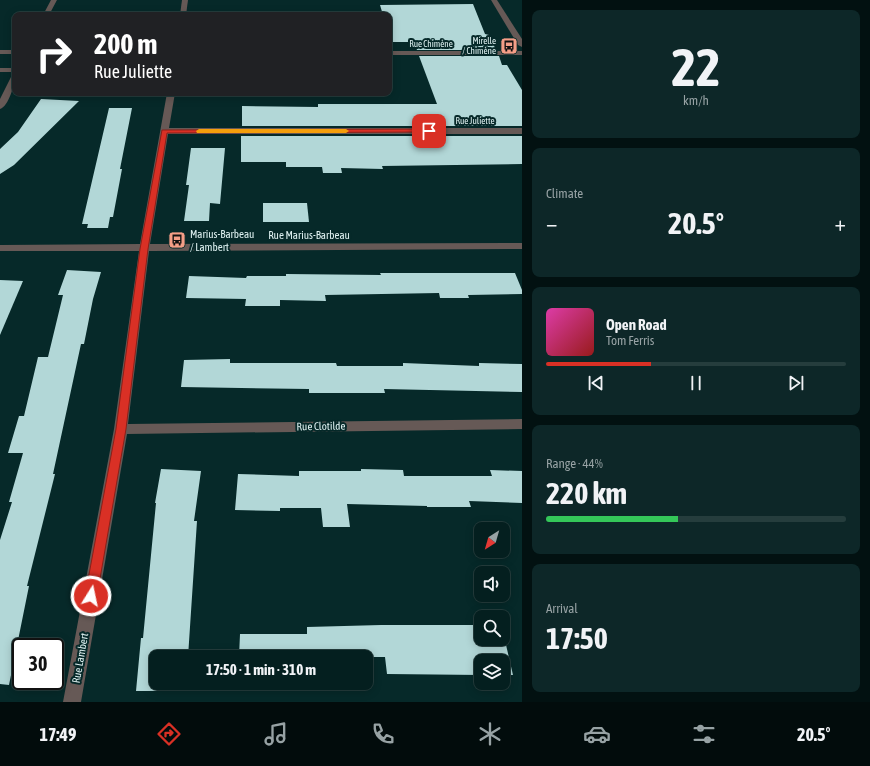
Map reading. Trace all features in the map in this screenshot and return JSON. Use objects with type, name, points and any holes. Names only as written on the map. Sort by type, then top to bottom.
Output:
[{"type":"street","points":[[48,12],[54,0]]},
{"type":"street","points":[[183,12],[185,0]]},
{"type":"street","points":[[494,0],[522,45]]},
{"type":"street","points":[[0,52],[12,52]]},
{"type":"street","name":"Rue Chimène","points":[[392,53],[522,53]]},
{"type":"street","points":[[0,70],[12,70]]},
{"type":"street","points":[[0,107],[12,83]]},
{"type":"street","name":"Rue Lambert","points":[[72,702],[121,429],[144,249],[170,96]]},
{"type":"street","name":"Rue Juliette","points":[[164,131],[522,131]]},
{"type":"street","name":"Rue Marius-Barbeau","points":[[0,248],[144,249],[522,246]]},
{"type":"street","name":"Rue Clotilde","points":[[121,429],[522,424]]},
{"type":"building","points":[[473,4],[485,34],[489,35],[496,50],[417,50],[414,42],[393,42],[392,12],[382,12],[380,5]]},
{"type":"building","points":[[419,56],[499,56],[502,65],[507,65],[522,90],[522,126],[242,126],[242,106],[318,107],[318,104],[437,104]]},
{"type":"building","points":[[41,99],[79,101],[14,165],[0,174],[0,149],[18,132]]},
{"type":"building","points":[[109,108],[132,108],[120,169],[122,169],[113,217],[110,217],[108,228],[87,228],[88,224],[82,224]]},
{"type":"building","points":[[241,136],[522,136],[522,164],[382,166],[383,169],[341,168],[342,173],[323,173],[322,167],[286,167],[286,162],[241,162]]},
{"type":"building","points":[[191,148],[225,148],[220,204],[210,203],[209,221],[184,221],[189,185],[186,185]]},
{"type":"building","points":[[263,203],[307,203],[309,222],[263,222]]},
{"type":"building","points":[[67,270],[101,272],[93,299],[84,344],[81,344],[53,474],[55,474],[27,586],[29,586],[18,638],[12,638],[12,670],[9,685],[0,684],[0,540],[12,502],[9,502],[23,453],[8,453],[19,416],[24,416],[38,357],[48,357],[63,295],[58,295]]},
{"type":"building","points":[[380,273],[515,273],[522,290],[522,294],[468,295],[469,298],[440,298],[439,293],[325,295],[326,301],[280,300],[280,306],[245,306],[246,299],[186,298],[189,276],[246,278],[247,276],[286,276],[286,274],[381,275]]},
{"type":"building","points":[[0,280],[23,281],[0,335]]},
{"type":"building","points":[[230,359],[230,363],[336,363],[337,366],[403,366],[403,363],[479,366],[479,363],[522,364],[522,392],[384,389],[385,393],[309,393],[309,389],[181,387],[184,360]]},
{"type":"building","points":[[161,469],[201,471],[194,521],[197,521],[188,650],[149,650],[149,690],[186,691],[136,691],[141,638],[143,638],[155,503]]},
{"type":"building","points":[[361,469],[403,470],[404,476],[492,476],[490,470],[522,471],[522,503],[469,501],[471,507],[347,504],[350,527],[323,527],[321,508],[280,508],[280,511],[235,510],[238,474],[299,476],[299,471],[361,471]]},
{"type":"building","points":[[474,625],[474,646],[506,646],[508,654],[474,654],[474,675],[387,674],[385,657],[373,657],[373,650],[239,650],[240,634],[307,634],[307,627]]},
{"type":"building","points":[[510,662],[513,675],[510,675]]},
{"type":"slow traffic","points":[[199,131],[346,131]]},
{"type":"place","name":"Mirelle / Chimène","points":[[509,46]]},
{"type":"place","name":"Marius-Barbeau / Lambert","points":[[177,240]]},
{"type":"route","points":[[91,596],[121,429],[144,249],[164,131],[429,131]]}]
